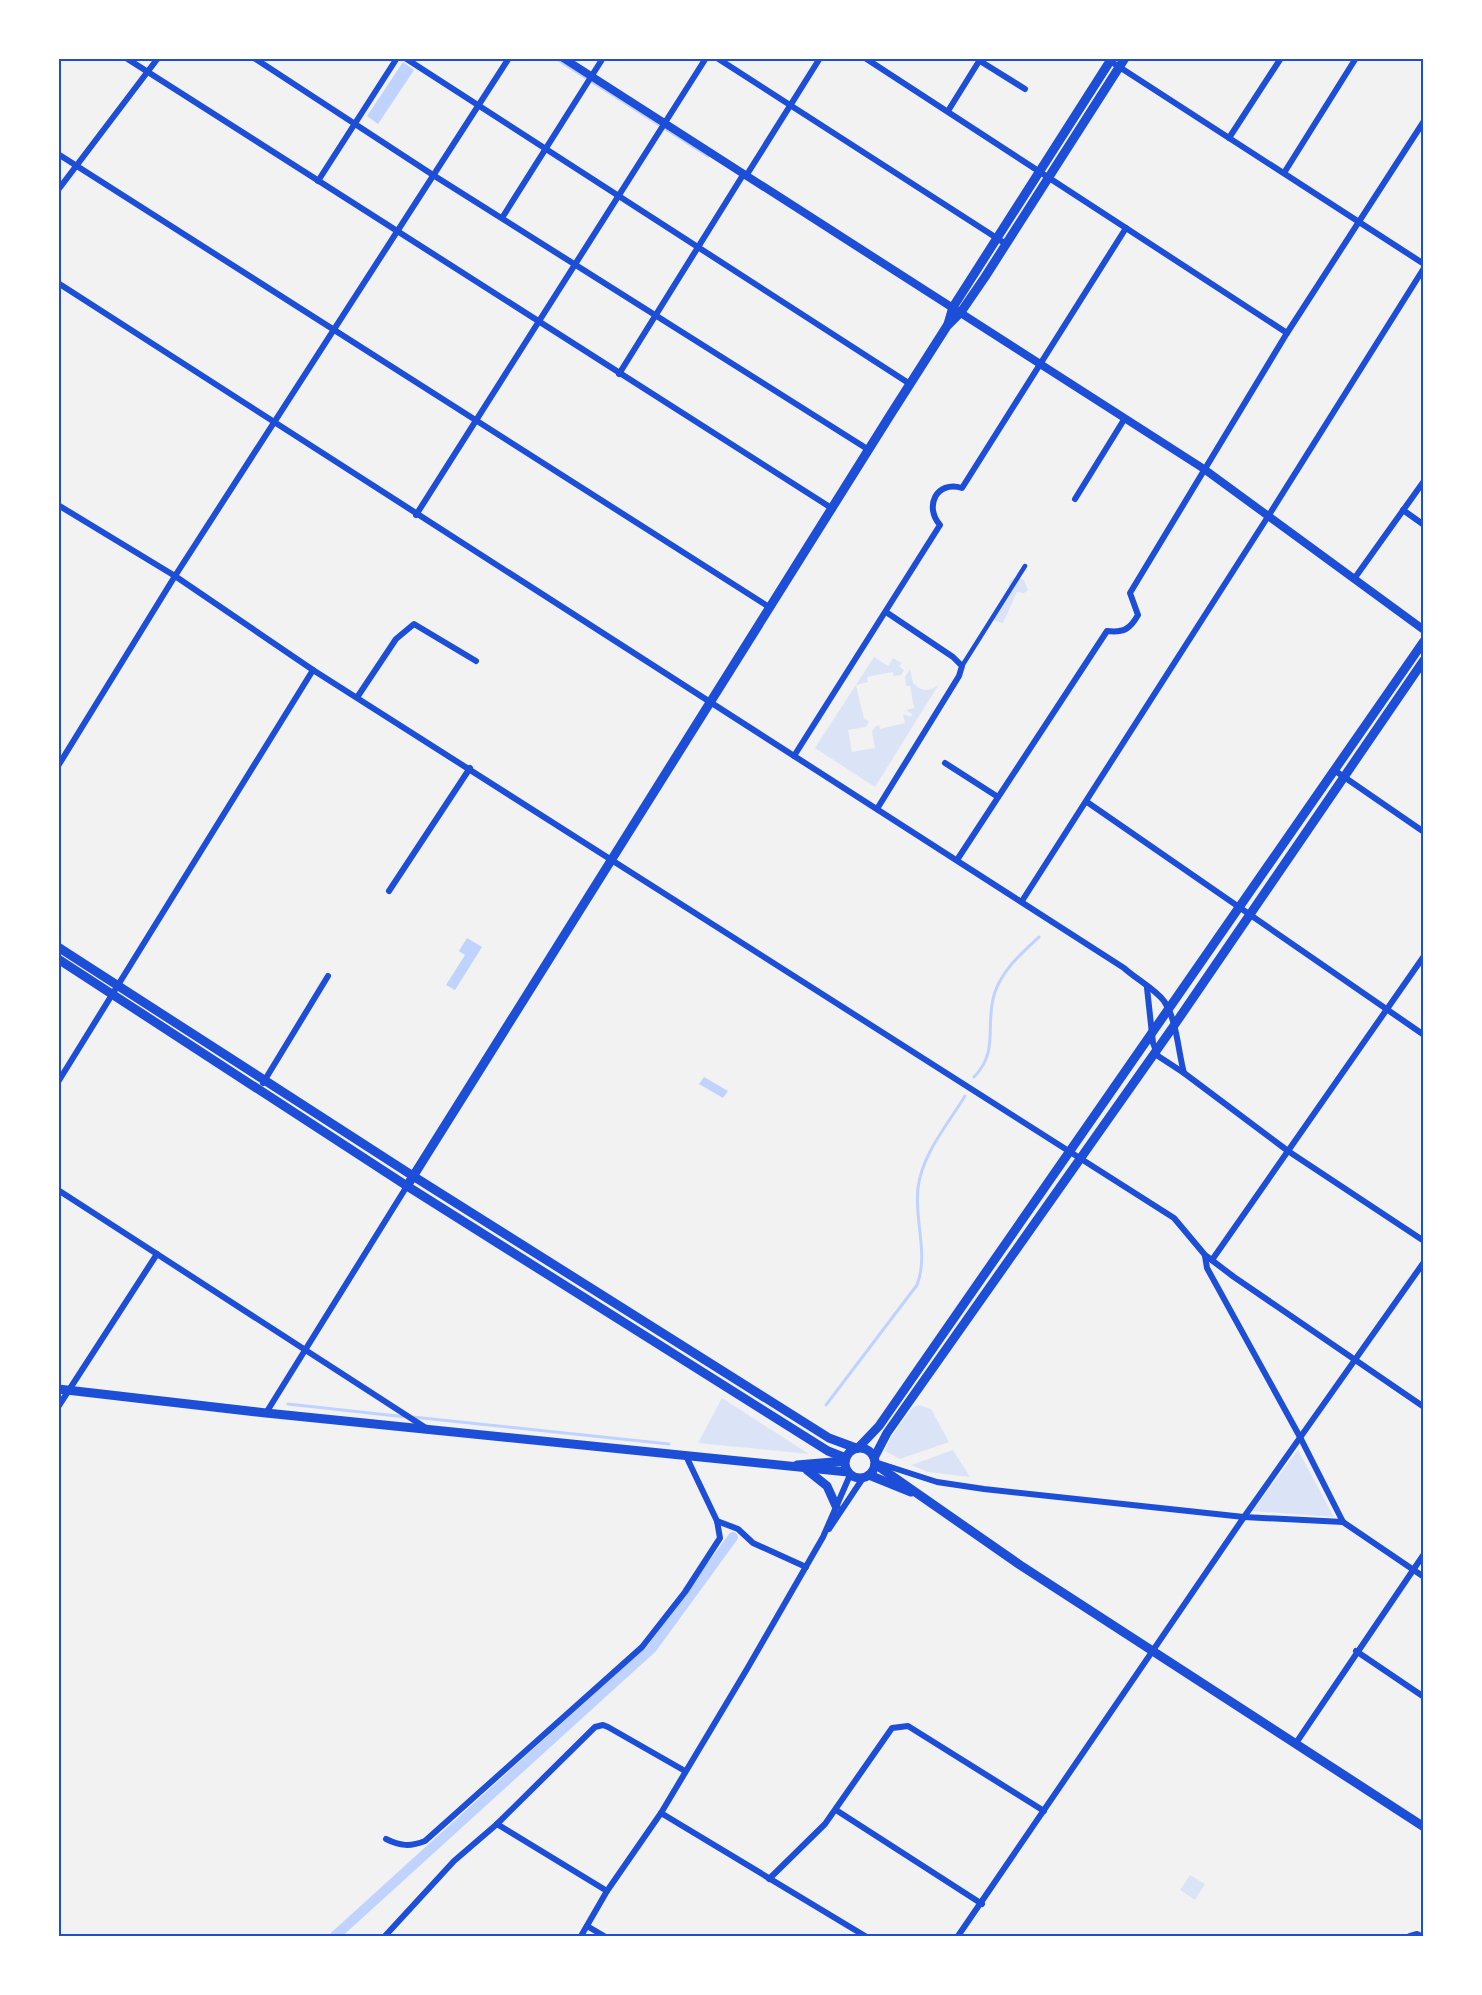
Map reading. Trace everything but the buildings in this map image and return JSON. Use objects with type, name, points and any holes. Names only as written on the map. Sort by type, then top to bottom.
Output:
[{"type":"main road","points":[[563,58],[1204,469],[1424,630]]},
{"type":"main road","points":[[407,1186],[957,310],[997,238],[1110,59]]},
{"type":"main road","points":[[957,310],[1006,244],[1123,63]]},
{"type":"main road","points":[[58,1389],[686,1456],[794,1465],[845,1460],[879,1426],[1424,641]]},
{"type":"main road","points":[[866,1476],[875,1461],[886,1433],[1082,1158],[1424,660]]},
{"type":"main road","points":[[58,947],[187,1042],[413,1176],[625,1312],[829,1438],[869,1452],[875,1461],[1020,1565],[1424,1827]]},
{"type":"main road","points":[[58,959],[192,1033],[407,1186],[619,1321],[845,1460],[849,1473]]},
{"type":"main road","points":[[187,1042],[192,1033]]},
{"type":"main road","points":[[1021,1222],[1030,1229]]},
{"type":"main road","points":[[540,1270],[547,1261]]},
{"type":"main road","points":[[619,1321],[625,1312]]},
{"type":"main road","points":[[794,1465],[805,1469],[866,1476],[933,1502]]},
{"type":"main road","points":[[805,1469],[827,1486],[836,1506]]},
{"type":"street","points":[[126,58],[619,374],[833,508]]},
{"type":"street","points":[[58,190],[158,58]]},
{"type":"street","points":[[254,58],[433,175],[869,450]]},
{"type":"street","points":[[318,181],[397,58]]},
{"type":"street","points":[[405,58],[910,384]]},
{"type":"street","points":[[58,766],[175,576],[399,232],[509,58]]},
{"type":"street","points":[[502,218],[603,58]]},
{"type":"street","points":[[416,515],[706,58]]},
{"type":"street","points":[[717,58],[1006,244]]},
{"type":"street","points":[[619,374],[654,314],[820,58]]},
{"type":"street","points":[[865,58],[1287,333]]},
{"type":"street","points":[[1229,138],[1281,58]]},
{"type":"street","points":[[1284,173],[1356,58]]},
{"type":"street","points":[[1022,901],[1269,515],[1424,266],[1360,221],[1229,138],[1123,63],[1110,59]]},
{"type":"street","points":[[948,111],[980,60],[1025,88]]},
{"type":"street","points":[[957,860],[1107,631],[1120,632],[1131,626],[1138,615],[1130,592],[1287,333],[1424,121]]},
{"type":"street","points":[[58,154],[769,607]]},
{"type":"street","points":[[794,756],[940,525],[932,513],[933,499],[948,486],[962,488],[1126,228]]},
{"type":"street","points":[[58,283],[1124,968],[1146,988],[1156,992],[1168,1009],[1184,1072]]},
{"type":"street","points":[[1075,499],[1125,418]]},
{"type":"street","points":[[1354,579],[1424,481]]},
{"type":"street","points":[[58,505],[175,576],[314,670],[1070,1149],[1174,1218],[1205,1255],[1424,1407]]},
{"type":"street","points":[[1403,510],[1424,525]]},
{"type":"street","points":[[877,809],[1024,566]]},
{"type":"street","points":[[886,612],[953,657],[962,666]]},
{"type":"street","points":[[358,696],[396,639],[414,624],[476,661]]},
{"type":"street","points":[[58,1082],[314,670]]},
{"type":"street","points":[[945,763],[998,797]]},
{"type":"street","points":[[389,891],[470,768]]},
{"type":"street","points":[[1334,770],[1424,832]]},
{"type":"street","points":[[1087,802],[1424,1035]]},
{"type":"street","points":[[1212,1260],[1424,956]]},
{"type":"street","points":[[261,1084],[328,976]]},
{"type":"street","points":[[1146,988],[1155,1053],[1170,1065],[1184,1072],[1288,1151],[1424,1241]]},
{"type":"street","points":[[266,1413],[407,1186]]},
{"type":"street","points":[[58,1190],[428,1430]]},
{"type":"street","points":[[58,1407],[157,1254]]},
{"type":"street","points":[[1205,1255],[1207,1268],[1300,1437],[1343,1522],[1424,1577]]},
{"type":"street","points":[[958,1936],[982,1904],[1244,1516],[1424,1262]]},
{"type":"street","points":[[386,1839],[412,1846],[424,1841],[642,1647],[684,1592],[720,1538],[721,1533],[717,1521],[686,1456]]},
{"type":"street","points":[[875,1461],[937,1482],[1244,1516],[1343,1522]]},
{"type":"street","points":[[823,1537],[849,1473]]},
{"type":"street","points":[[581,1936],[607,1891],[661,1813],[823,1537],[866,1476]]},
{"type":"street","points":[[717,1521],[738,1529],[753,1543],[806,1566]]},
{"type":"street","points":[[1296,1743],[1356,1651],[1424,1554]]},
{"type":"street","points":[[1356,1651],[1424,1697]]},
{"type":"street","points":[[385,1936],[453,1861],[496,1824],[591,1731],[603,1725],[685,1771]]},
{"type":"street","points":[[769,1879],[815,1836],[836,1810],[884,1736],[892,1728],[908,1726],[1044,1811]]},
{"type":"street","points":[[836,1810],[982,1904]]},
{"type":"street","points":[[661,1813],[865,1936]]},
{"type":"street","points":[[496,1824],[607,1891]]},
{"type":"street","points":[[587,1926],[604,1936]]},
{"type":"street","points":[[1410,1936],[1417,1934],[1421,1936]]},
{"type":"shaded area","points":[[1015,577],[1024,580],[1028,590],[1024,593],[1017,592],[1003,623],[991,620],[1010,593],[1009,582]]},
{"type":"shaded area","points":[[874,657],[888,666],[893,658],[902,663],[899,666],[904,670],[901,675],[894,676],[893,672],[867,677],[868,682],[856,685],[864,719],[869,721],[866,727],[848,730],[852,752],[875,748],[872,731],[876,726],[879,725],[880,729],[905,723],[903,714],[911,717],[912,714],[906,710],[914,708],[910,686],[906,686],[905,677],[910,669],[913,683],[919,688],[929,690],[939,684],[875,787],[815,748]]},
{"type":"shaded area","points":[[722,1398],[809,1454],[698,1443]]},
{"type":"shaded area","points":[[919,1405],[931,1409],[949,1442],[900,1459],[885,1451],[890,1439],[913,1407]]},
{"type":"shaded area","points":[[953,1450],[970,1477],[928,1472],[911,1465]]},
{"type":"shaded area","points":[[1298,1450],[1334,1517],[1252,1511]]},
{"type":"shaded area","points":[[1190,1875],[1205,1884],[1195,1900],[1180,1890]]},
{"type":"water","points":[[403,62],[414,70],[378,124],[367,116]]},
{"type":"water","points":[[467,938],[482,947],[455,990],[446,985],[465,955],[459,951]]},
{"type":"water","points":[[704,1077],[728,1091],[723,1098],[699,1084]]},
{"type":"waterway","points":[[555,58],[708,156]]},
{"type":"waterway","points":[[974,1077],[987,1057],[992,1003],[998,984],[1014,962],[1039,937]]},
{"type":"waterway","points":[[826,1405],[917,1285],[922,1261],[917,1200],[920,1175],[930,1151],[965,1096]]},
{"type":"waterway","points":[[288,1404],[406,1417]]},
{"type":"waterway","points":[[413,1417],[669,1444]]},
{"type":"waterway","points":[[335,1936],[652,1648],[733,1537]]}]
